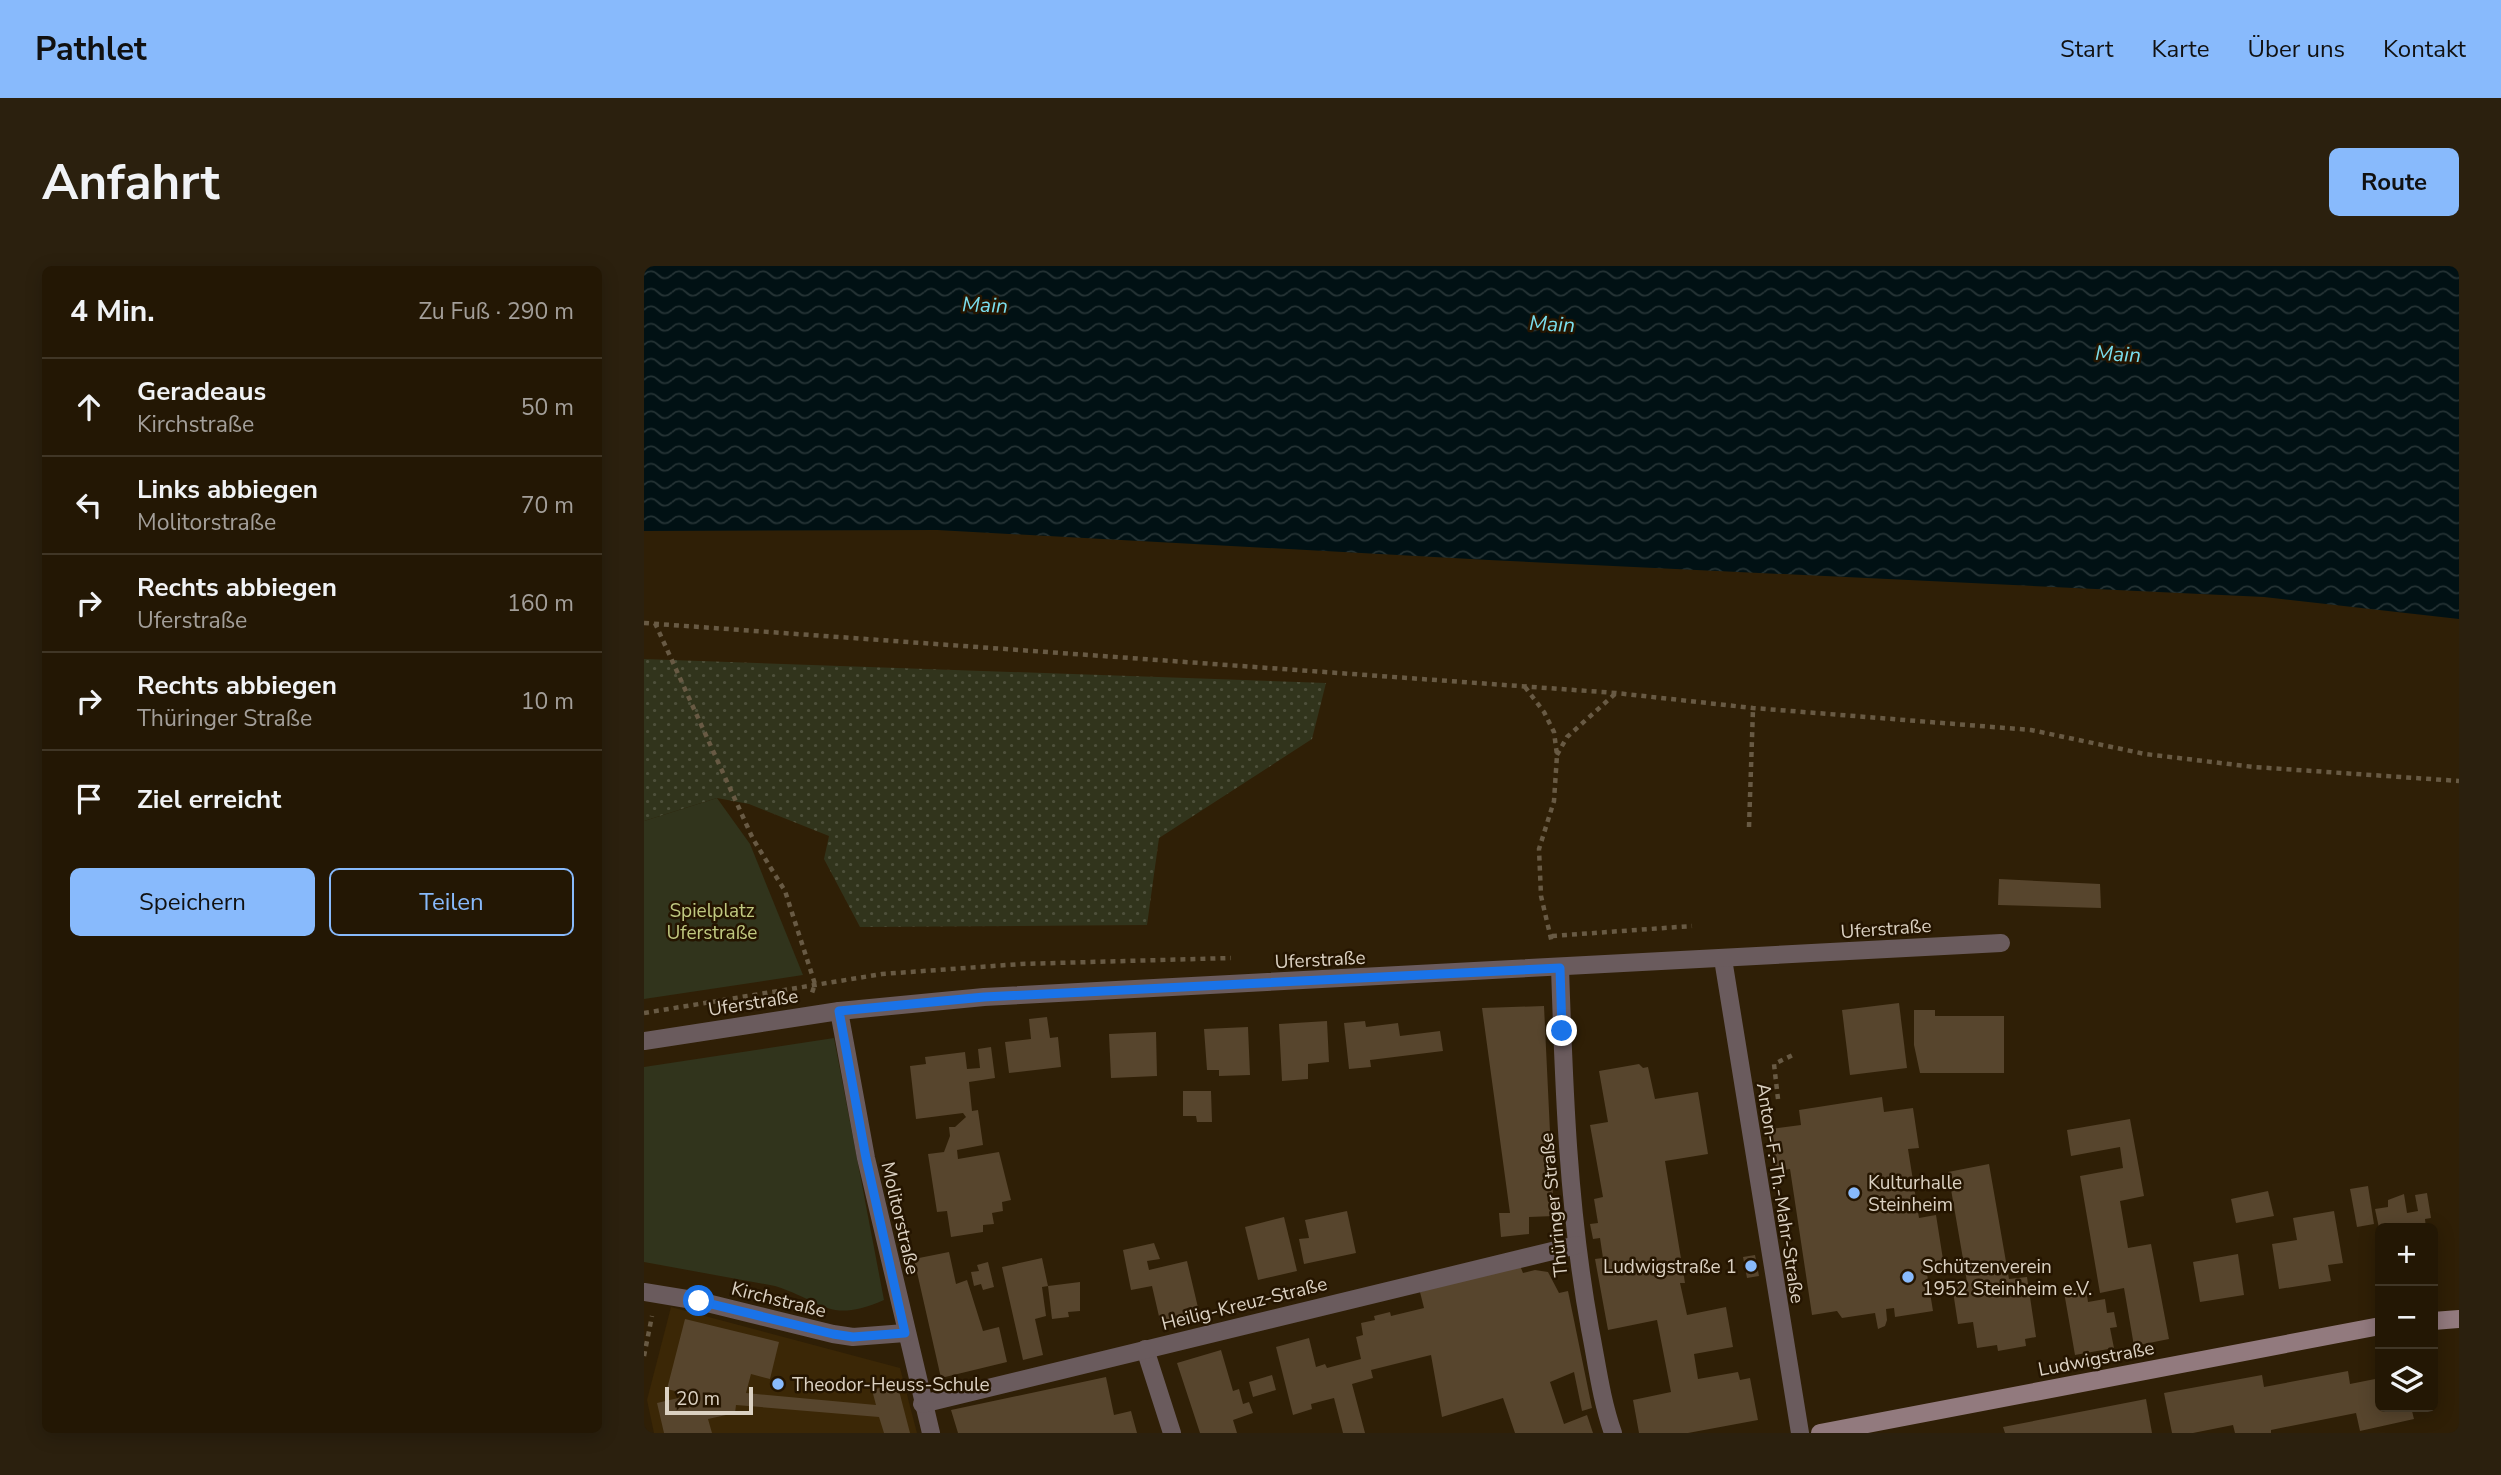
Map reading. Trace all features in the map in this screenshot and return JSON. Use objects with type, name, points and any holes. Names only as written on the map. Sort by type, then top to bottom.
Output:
[{"type":"main road","points":[[2438,1321],[2459,1319]]},
{"type":"main road","name":"Ludwigstraße","points":[[1820,1433],[2375,1327]]},
{"type":"street","name":"Uferstraße","points":[[644,1041],[839,1011],[984,997],[2001,943]]},
{"type":"street","name":"Anton-F.-Th.-Mahr-Straße","points":[[1723,959],[1800,1433]]},
{"type":"street","name":"Thüringer Straße","points":[[1560,968],[1568,1173],[1577,1245],[1605,1411],[1613,1433]]},
{"type":"street","name":"Molitorstraße","points":[[839,1011],[866,1158],[905,1333],[931,1433]]},
{"type":"street","name":"Heilig-Kreuz-Straße","points":[[922,1404],[1577,1245]]},
{"type":"street","name":"Kirchstraße","points":[[650,1293],[833,1334],[853,1337],[905,1333]]},
{"type":"street","points":[[1145,1349],[1172,1433]]},
{"type":"path","points":[[644,623],[1616,694],[1753,708],[2031,730],[2145,754],[2254,767],[2459,781]]},
{"type":"path","points":[[655,623],[753,839],[785,891],[815,984]]},
{"type":"path","points":[[1525,687],[1544,712],[1554,732],[1557,755],[1554,801],[1539,849],[1541,896],[1552,936],[1552,947]]},
{"type":"path","points":[[1557,755],[1567,737],[1616,694]]},
{"type":"path","points":[[1749,827],[1753,708]]},
{"type":"path","points":[[1552,936],[1692,926]]},
{"type":"path","points":[[1778,1098],[1774,1064],[1795,1054]]},
{"type":"path","points":[[644,1356],[650,1293]]},
{"type":"shaded area","name":"Theodor-Heuss-Schule","points":[[671,1307],[900,1368],[917,1433],[654,1433],[647,1400]]},
{"type":"green space","points":[[644,659],[1326,683],[1312,739],[1159,838],[1147,925],[860,927],[824,859],[829,836],[749,804],[717,798],[644,821]]},
{"type":"green space","name":"Spielplatz Uferstraße","points":[[717,798],[750,844],[803,975],[644,999],[644,821]]},
{"type":"green space","points":[[834,1038],[884,1300],[865,1307],[838,1310],[775,1286],[644,1262],[644,1067]]},
{"type":"water","name":"Main","points":[[644,266],[2459,266],[2459,619],[2264,597],[1489,560],[937,530],[644,531]]},
{"type":"building","points":[[1999,879],[2100,884],[2101,908],[1998,905]]},
{"type":"building","points":[[1899,1003],[1907,1068],[1850,1075],[1842,1010]]},
{"type":"building","points":[[1544,1006],[1554,1216],[1529,1217],[1529,1234],[1501,1237],[1499,1213],[1510,1213],[1482,1008]]},
{"type":"building","points":[[1914,1010],[1935,1010],[1935,1016],[2004,1016],[2004,1073],[1920,1073],[1914,1045]]},
{"type":"building","points":[[1047,1017],[1050,1038],[1058,1037],[1061,1067],[1009,1073],[1005,1042],[1031,1039],[1029,1019]]},
{"type":"building","points":[[1327,1021],[1329,1062],[1308,1064],[1308,1079],[1282,1081],[1279,1024]]},
{"type":"building","points":[[1365,1021],[1366,1027],[1398,1023],[1400,1036],[1440,1031],[1443,1051],[1370,1060],[1371,1067],[1349,1069],[1344,1023]]},
{"type":"building","points":[[1248,1027],[1250,1075],[1219,1076],[1219,1070],[1207,1070],[1204,1029]]},
{"type":"building","points":[[1156,1032],[1157,1076],[1111,1078],[1109,1034]]},
{"type":"building","points":[[991,1047],[995,1078],[969,1082],[972,1111],[978,1110],[983,1145],[957,1150],[958,1159],[999,1152],[1011,1200],[1002,1202],[1003,1211],[992,1213],[994,1224],[983,1225],[983,1232],[951,1237],[947,1211],[937,1212],[928,1154],[944,1152],[950,1136],[949,1127],[955,1127],[966,1117],[963,1113],[916,1119],[910,1066],[926,1064],[925,1057],[965,1052],[967,1069],[980,1068],[978,1049]]},
{"type":"building","points":[[1639,1064],[1643,1068],[1648,1067],[1655,1099],[1698,1092],[1708,1154],[1665,1161],[1685,1283],[1680,1283],[1687,1315],[1726,1307],[1733,1347],[1694,1354],[1698,1379],[1738,1372],[1740,1380],[1750,1378],[1758,1420],[1688,1433],[1639,1433],[1633,1400],[1671,1392],[1657,1320],[1608,1330],[1595,1259],[1603,1258],[1600,1238],[1593,1239],[1590,1224],[1598,1223],[1594,1199],[1603,1197],[1590,1125],[1608,1122],[1599,1071]]},
{"type":"building","points":[[1183,1091],[1211,1091],[1212,1122],[1197,1122],[1196,1116],[1183,1116]]},
{"type":"building","name":"Kulturhalle Steinheim","points":[[1882,1097],[1884,1112],[1913,1108],[1919,1148],[1908,1149],[1919,1218],[1936,1215],[1945,1272],[1927,1274],[1933,1311],[1895,1317],[1894,1308],[1886,1309],[1885,1326],[1878,1329],[1875,1313],[1842,1318],[1837,1311],[1812,1315],[1790,1169],[1776,1171],[1771,1129],[1801,1125],[1799,1110]]},
{"type":"building","points":[[2130,1119],[2144,1196],[2120,1201],[2128,1248],[2151,1244],[2169,1339],[2134,1346],[2124,1288],[2100,1293],[2080,1176],[2123,1168],[2120,1147],[2071,1156],[2067,1130]]},
{"type":"building","points":[[1989,1164],[2009,1279],[2027,1277],[2036,1337],[2025,1339],[2026,1346],[1998,1351],[1997,1345],[1977,1348],[1973,1322],[1958,1324],[1952,1285],[1967,1282],[1948,1172]]},
{"type":"building","points":[[2368,1186],[2374,1224],[2357,1227],[2350,1189]]},
{"type":"building","points":[[2268,1191],[2274,1216],[2236,1223],[2231,1199]]},
{"type":"building","points":[[2427,1193],[2431,1218],[2425,1219],[2425,1223],[2378,1223],[2375,1209],[2388,1207],[2388,1200],[2404,1194],[2407,1213],[2418,1211],[2415,1195]]},
{"type":"building","points":[[1347,1211],[1356,1253],[1304,1264],[1299,1239],[1309,1238],[1305,1220]]},
{"type":"building","points":[[2334,1211],[2343,1263],[2328,1265],[2331,1281],[2279,1289],[2272,1244],[2297,1240],[2293,1218]]},
{"type":"building","points":[[1284,1217],[1297,1271],[1258,1280],[1245,1227]]},
{"type":"building","points":[[1154,1243],[1160,1259],[1147,1261],[1149,1270],[1187,1261],[1200,1316],[1161,1325],[1152,1286],[1131,1290],[1123,1250]]},
{"type":"building","points":[[949,1252],[956,1284],[967,1280],[983,1331],[999,1327],[1007,1362],[941,1378],[914,1259]]},
{"type":"building","points":[[2238,1254],[2244,1295],[2200,1302],[2193,1262]]},
{"type":"building","name":"Ludwigstraße 1","points":[[1755,1255],[1759,1276],[1747,1278],[1743,1257]]},
{"type":"building","points":[[1042,1258],[1048,1286],[1042,1287],[1046,1316],[1035,1319],[1043,1355],[1023,1360],[1002,1267]]},
{"type":"building","points":[[988,1262],[994,1287],[983,1290],[981,1284],[974,1286],[971,1272],[979,1271],[977,1265]]},
{"type":"building","points":[[1519,1263],[1523,1273],[1535,1270],[1548,1272],[1559,1293],[1568,1291],[1592,1408],[1582,1411],[1574,1372],[1550,1382],[1564,1424],[1587,1415],[1593,1433],[1515,1433],[1503,1398],[1442,1417],[1431,1355],[1371,1370],[1373,1378],[1352,1384],[1365,1433],[1343,1433],[1334,1398],[1311,1404],[1312,1409],[1293,1415],[1276,1347],[1309,1338],[1316,1367],[1325,1364],[1327,1368],[1361,1359],[1356,1337],[1363,1335],[1361,1323],[1375,1320],[1374,1316],[1390,1312],[1391,1316],[1424,1308],[1420,1292]]},
{"type":"building","points":[[1080,1282],[1080,1311],[1068,1312],[1069,1317],[1052,1319],[1048,1286]]},
{"type":"building","points":[[2086,1288],[2088,1302],[2105,1299],[2107,1313],[2114,1312],[2117,1327],[2110,1328],[2114,1348],[2075,1355],[2064,1292]]},
{"type":"building","points":[[685,1319],[779,1342],[770,1379],[751,1374],[746,1393],[876,1405],[872,1390],[897,1383],[910,1433],[884,1433],[879,1417],[736,1405],[735,1413],[708,1419],[712,1433],[664,1433],[657,1403],[691,1395],[667,1389]]},
{"type":"building","points":[[1221,1350],[1233,1391],[1239,1389],[1243,1404],[1249,1402],[1253,1413],[1233,1420],[1237,1433],[1200,1433],[1177,1363]]},
{"type":"building","points":[[2348,1371],[2350,1384],[2375,1379],[2375,1412],[2412,1412],[2414,1419],[2360,1431],[2356,1413],[2271,1430],[2271,1433],[2235,1433],[2233,1425],[2193,1433],[2172,1433],[2164,1393],[2262,1375],[2264,1387]]},
{"type":"building","points":[[1272,1375],[1276,1390],[1253,1397],[1249,1382]]},
{"type":"building","points":[[1106,1377],[1114,1415],[1131,1411],[1137,1433],[958,1433],[951,1410]]},
{"type":"building","points":[[2146,1399],[2152,1433],[2005,1433],[2003,1427]]},
{"type":"place","name":"Kulturhalle Steinheim","points":[[1854,1193]]},
{"type":"place","name":"Ludwigstraße 1","points":[[1751,1266]]},
{"type":"place","name":"Schützenverein 1952 Steinheim e.V.","points":[[1908,1277]]},
{"type":"place","name":"Theodor-Heuss-Schule","points":[[778,1384]]},
{"type":"route","points":[[699,1301],[833,1334],[853,1337],[905,1333],[866,1158],[839,1011],[984,997],[1560,968],[1562,1031]]}]
